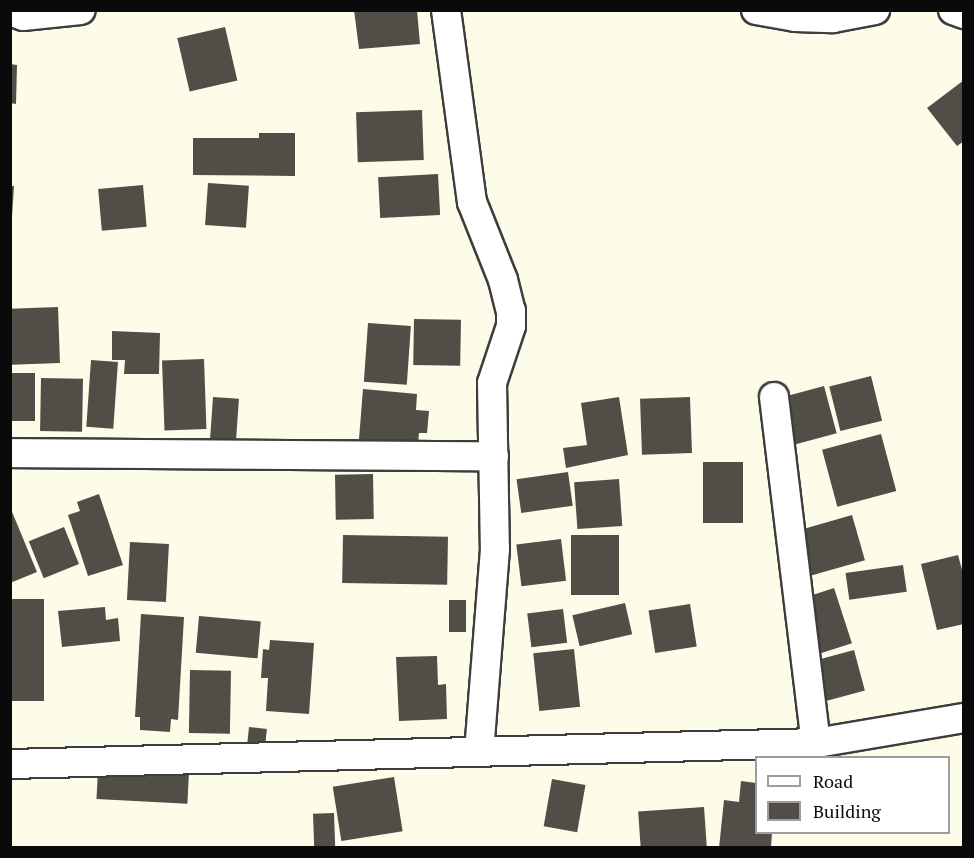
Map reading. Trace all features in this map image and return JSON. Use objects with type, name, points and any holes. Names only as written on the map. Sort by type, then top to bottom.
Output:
[{"type":"street","points":[[10,11],[23,16],[81,10]]},
{"type":"street","points":[[446,10],[472,202],[503,280],[512,311],[511,326],[492,383],[495,549],[479,751]]},
{"type":"street","points":[[756,10],[795,17],[833,18],[875,10]]},
{"type":"street","points":[[953,10],[963,14]]},
{"type":"street","points":[[774,397],[816,743]]},
{"type":"street","points":[[10,453],[494,456]]},
{"type":"street","points":[[10,764],[816,743],[963,718]]},
{"type":"building","points":[[354,10],[417,10],[420,44],[359,49]]},
{"type":"building","points":[[225,27],[237,81],[190,92],[177,38]]},
{"type":"building","points":[[10,64],[17,65],[16,104],[10,103]]},
{"type":"building","points":[[964,80],[964,141],[957,146],[927,108]]},
{"type":"building","points":[[422,110],[424,160],[358,162],[356,112]]},
{"type":"building","points":[[259,133],[295,133],[295,176],[193,175],[193,138],[259,138]]},
{"type":"building","points":[[438,174],[440,215],[380,218],[378,177]]},
{"type":"building","points":[[208,183],[249,186],[246,228],[205,225]]},
{"type":"building","points":[[143,185],[147,227],[102,231],[98,189]]},
{"type":"building","points":[[10,186],[14,186],[12,217],[10,217]]},
{"type":"building","points":[[58,307],[60,363],[12,365],[10,309]]},
{"type":"building","points":[[414,319],[461,320],[460,366],[413,365]]},
{"type":"building","points":[[368,323],[411,326],[407,385],[364,382]]},
{"type":"building","points":[[112,331],[160,333],[159,374],[124,374],[125,360],[112,360]]},
{"type":"building","points":[[204,359],[206,429],[164,430],[162,360]]},
{"type":"building","points":[[91,360],[118,362],[113,429],[86,427]]},
{"type":"building","points":[[10,373],[35,373],[35,421],[10,421]]},
{"type":"building","points":[[871,376],[882,421],[840,431],[829,386]]},
{"type":"building","points":[[41,378],[83,379],[82,432],[40,431]]},
{"type":"building","points":[[824,386],[837,433],[788,446],[776,399]]},
{"type":"building","points":[[363,389],[417,394],[416,410],[429,411],[427,433],[419,433],[418,444],[359,439]]},
{"type":"building","points":[[213,397],[239,399],[236,441],[210,439]]},
{"type":"building","points":[[619,397],[628,455],[566,468],[563,448],[587,445],[581,403]]},
{"type":"building","points":[[690,397],[692,453],[642,455],[640,399]]},
{"type":"building","points":[[881,434],[896,491],[837,507],[822,450]]},
{"type":"building","points":[[703,462],[743,462],[743,523],[703,523]]},
{"type":"building","points":[[568,472],[573,506],[521,513],[517,479]]},
{"type":"building","points":[[373,474],[374,519],[336,520],[335,475]]},
{"type":"building","points":[[619,479],[622,526],[577,529],[574,482]]},
{"type":"building","points":[[99,494],[123,565],[88,576],[68,515],[80,511],[77,502]]},
{"type":"building","points":[[10,507],[37,572],[10,583]]},
{"type":"building","points":[[852,515],[865,560],[812,575],[799,530]]},
{"type":"building","points":[[64,527],[79,564],[44,578],[29,541]]},
{"type":"building","points":[[343,535],[448,537],[447,585],[342,583]]},
{"type":"building","points":[[571,535],[619,535],[619,595],[571,595]]},
{"type":"building","points":[[561,539],[566,581],[521,586],[516,544]]},
{"type":"building","points":[[130,542],[169,544],[166,602],[127,600]]},
{"type":"building","points":[[958,555],[964,577],[964,624],[937,630],[921,564]]},
{"type":"building","points":[[903,565],[907,592],[849,600],[846,573]]},
{"type":"building","points":[[834,588],[852,643],[817,655],[799,599]]},
{"type":"building","points":[[10,599],[44,599],[44,701],[10,701]]},
{"type":"building","points":[[449,600],[466,600],[466,632],[449,632]]},
{"type":"building","points":[[625,603],[632,634],[580,646],[572,615]]},
{"type":"building","points":[[690,604],[697,646],[655,653],[649,611]]},
{"type":"building","points":[[105,607],[106,620],[118,618],[120,641],[62,647],[58,611]]},
{"type":"building","points":[[563,609],[567,643],[531,647],[527,613]]},
{"type":"building","points":[[141,614],[184,617],[178,720],[171,719],[170,732],[140,730],[140,717],[135,717]]},
{"type":"building","points":[[199,616],[261,621],[258,658],[196,653]]},
{"type":"building","points":[[270,640],[314,643],[309,714],[266,711],[268,678],[261,678],[263,649],[269,650]]},
{"type":"building","points":[[574,649],[580,707],[539,711],[533,653]]},
{"type":"building","points":[[854,650],[865,691],[822,702],[811,661]]},
{"type":"building","points":[[437,656],[438,685],[446,684],[447,719],[399,721],[396,657]]},
{"type":"building","points":[[190,670],[231,671],[230,734],[189,733]]},
{"type":"building","points":[[249,727],[267,729],[265,749],[247,747]]},
{"type":"building","points":[[98,770],[189,775],[187,804],[96,799]]},
{"type":"building","points":[[394,777],[403,831],[341,841],[333,787]]},
{"type":"building","points":[[552,779],[585,785],[577,832],[544,826]]},
{"type":"building","points":[[741,781],[755,783],[755,834],[772,834],[771,848],[719,848],[724,800],[739,802]]},
{"type":"building","points":[[704,807],[707,848],[641,848],[638,812]]},
{"type":"building","points":[[334,813],[335,848],[314,848],[313,814]]}]
